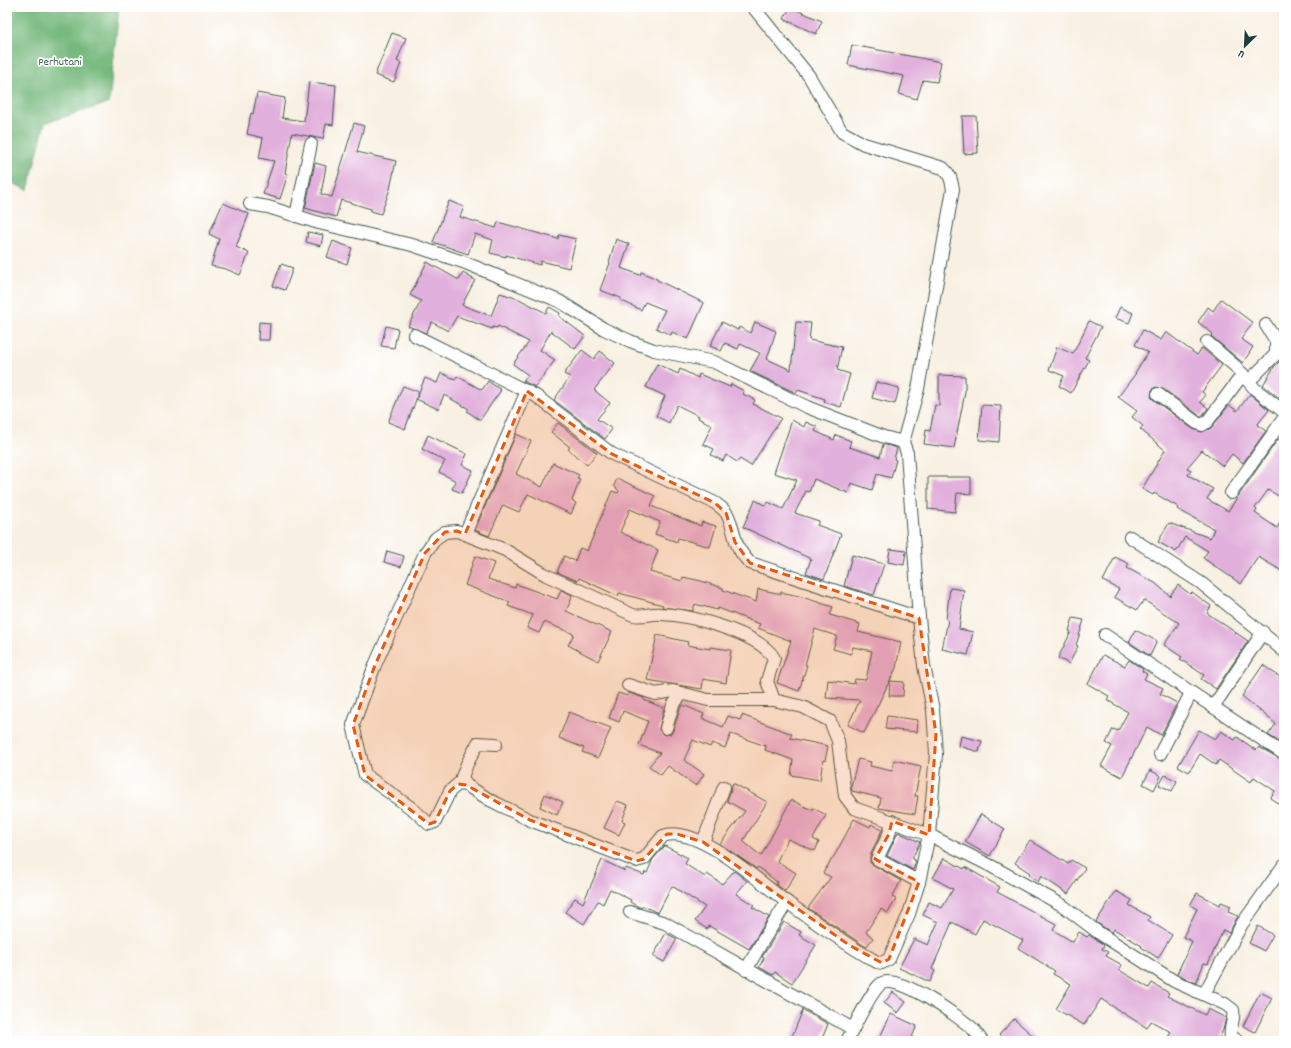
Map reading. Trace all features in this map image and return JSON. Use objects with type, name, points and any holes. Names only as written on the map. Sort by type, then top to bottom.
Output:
[{"type":"street","points":[[753,7],[809,76],[842,132],[854,140],[864,144],[943,168],[950,174],[953,190],[918,390],[903,442],[907,453],[924,666],[933,710],[936,734],[933,797],[929,835],[919,882],[909,914],[890,959],[882,963],[877,962],[849,945],[787,902],[749,872],[703,842],[677,834],[666,834],[644,859],[636,861],[530,820],[490,800],[466,785],[458,784],[450,790],[434,822],[429,824],[414,810],[365,775],[353,725],[375,665],[425,553],[436,538],[445,532],[457,531],[505,550],[546,575],[633,615],[646,616],[660,614],[699,619],[726,628],[758,642],[770,650],[774,658],[766,681],[774,700]]},
{"type":"street","points":[[296,216],[311,144]]},
{"type":"street","points":[[250,204],[296,216],[319,224],[412,244],[463,262],[559,301],[604,329],[630,341],[654,350],[714,362],[814,410],[884,437],[903,442]]},
{"type":"street","points":[[1158,394],[1197,423],[1202,425],[1207,422],[1246,378],[1280,353],[1276,341],[1266,325]]},
{"type":"street","points":[[414,335],[536,396],[612,454],[715,503],[726,513],[735,542],[741,554],[750,563],[919,618]]},
{"type":"street","points":[[1207,342],[1246,378],[1255,389],[1284,412]]},
{"type":"street","points":[[465,534],[527,392]]},
{"type":"street","points":[[1231,493],[1284,418]]},
{"type":"street","points":[[1130,537],[1201,583],[1263,632],[1284,651]]},
{"type":"street","points":[[1213,707],[1263,632]]},
{"type":"street","points":[[1105,635],[1284,754]]},
{"type":"street","points":[[628,685],[656,694],[673,691],[708,700],[774,700],[803,707],[830,721],[838,741],[844,791],[847,801],[854,808],[929,835],[1062,905],[1099,933],[1174,981],[1225,1004],[1233,1010],[1234,1018],[1230,1029],[1231,1037],[1239,1041]]},
{"type":"street","points":[[1160,754],[1191,693]]},
{"type":"street","points":[[666,728],[673,705],[682,694]]},
{"type":"street","points":[[466,785],[462,777],[466,764],[478,743],[496,744]]},
{"type":"street","points":[[703,842],[724,788]]},
{"type":"street","points":[[892,821],[889,834],[877,859],[919,882]]},
{"type":"street","points":[[1204,994],[1242,924],[1284,865]]},
{"type":"street","points":[[746,970],[787,902]]},
{"type":"street","points":[[630,912],[664,922],[746,970],[853,1029]]},
{"type":"street","points":[[847,1041],[873,992],[882,983],[890,982],[903,986],[933,1000],[973,1029],[982,1041]]},
{"type":"highlighted area","points":[[527,391],[612,454],[715,503],[726,513],[735,542],[750,563],[919,618],[936,734],[929,835],[892,821],[889,834],[875,859],[919,882],[889,959],[882,963],[849,945],[703,842],[677,834],[667,834],[644,859],[636,861],[530,820],[466,785],[458,784],[450,791],[435,822],[429,824],[365,775],[353,725],[375,665],[425,553],[445,532],[457,531],[465,534]]},
{"type":"green space","name":"Perhutani","points":[[7,7],[119,7],[109,103],[45,123],[28,190],[7,181]]},
{"type":"building","points":[[790,7],[822,21],[816,34],[784,19]]},
{"type":"building","points":[[392,33],[406,38],[397,61],[401,63],[394,82],[375,75]]},
{"type":"building","points":[[852,45],[941,62],[937,82],[923,80],[917,99],[899,94],[904,76],[848,65]]},
{"type":"building","points":[[309,82],[336,85],[333,125],[326,124],[323,139],[292,133],[285,173],[288,174],[280,199],[263,194],[274,161],[259,158],[263,138],[247,134],[257,93],[285,98],[282,118],[304,121]]},
{"type":"building","points":[[962,116],[976,116],[978,153],[964,154]]},
{"type":"building","points":[[354,123],[364,126],[357,152],[396,161],[390,189],[381,214],[371,211],[371,209],[341,200],[336,217],[305,208],[315,163],[326,166],[321,194],[332,197]]},
{"type":"building","points":[[449,201],[464,207],[460,217],[496,228],[498,222],[558,239],[559,235],[576,239],[569,268],[541,261],[540,265],[506,255],[506,257],[490,253],[493,240],[475,234],[468,254],[433,242]]},
{"type":"building","points":[[223,203],[249,214],[236,247],[249,253],[240,275],[226,269],[211,266],[219,239],[209,234]]},
{"type":"building","points":[[308,232],[323,235],[321,246],[306,242]]},
{"type":"building","points":[[616,239],[629,244],[621,268],[640,275],[641,272],[704,303],[688,339],[672,332],[671,335],[656,328],[665,310],[645,302],[641,310],[620,300],[621,298],[600,290],[610,263],[609,262]]},
{"type":"building","points":[[333,241],[352,248],[347,264],[327,257]]},
{"type":"building","points":[[427,262],[459,280],[463,273],[475,280],[462,305],[491,316],[500,293],[519,299],[546,313],[549,307],[560,313],[559,316],[585,336],[575,349],[551,331],[540,350],[555,360],[535,387],[523,381],[528,375],[513,364],[529,342],[498,326],[497,328],[493,327],[492,329],[457,316],[448,331],[432,322],[426,333],[408,326],[421,301],[410,295]]},
{"type":"building","points":[[281,264],[293,268],[285,290],[273,286]]},
{"type":"building","points":[[1221,299],[1253,323],[1241,339],[1253,347],[1243,363],[1211,336],[1213,334],[1198,322],[1208,307],[1213,311]]},
{"type":"building","points":[[1120,307],[1133,313],[1129,323],[1115,318]]},
{"type":"building","points":[[1089,321],[1101,327],[1085,358],[1089,360],[1071,393],[1059,386],[1064,376],[1049,370],[1057,347],[1073,354]]},
{"type":"building","points":[[259,322],[270,323],[269,340],[258,340]]},
{"type":"building","points":[[722,322],[738,330],[739,327],[750,333],[755,322],[776,331],[767,359],[791,370],[796,322],[811,323],[809,340],[842,347],[837,370],[850,374],[841,407],[824,402],[825,399],[798,390],[796,393],[750,371],[760,353],[740,344],[738,349],[725,343],[721,351],[710,346]]},
{"type":"building","points":[[386,326],[398,329],[394,348],[381,346]]},
{"type":"building","points":[[1143,330],[1161,340],[1166,332],[1197,355],[1202,348],[1222,365],[1202,392],[1206,395],[1200,402],[1208,408],[1201,417],[1162,388],[1155,387],[1152,390],[1151,397],[1154,400],[1193,429],[1202,432],[1211,428],[1229,405],[1237,411],[1250,394],[1269,410],[1257,425],[1266,431],[1243,463],[1232,454],[1223,466],[1202,450],[1187,468],[1191,470],[1188,475],[1213,489],[1207,499],[1228,511],[1278,439],[1284,443],[1284,499],[1268,490],[1255,508],[1257,510],[1255,513],[1277,528],[1284,515],[1284,572],[1258,557],[1241,584],[1203,558],[1208,551],[1185,537],[1176,552],[1158,542],[1169,523],[1210,538],[1214,529],[1177,509],[1178,507],[1154,493],[1153,495],[1142,489],[1165,450],[1140,429],[1143,426],[1132,417],[1137,411],[1118,397],[1136,373],[1148,352],[1135,345]]},
{"type":"building","points":[[582,350],[594,359],[600,351],[615,363],[594,390],[610,403],[597,419],[612,429],[605,439],[554,400],[570,377],[564,374]]},
{"type":"building","points":[[1284,360],[1284,402],[1263,385],[1274,367],[1280,361]]},
{"type":"building","points":[[657,364],[678,374],[680,369],[698,378],[699,374],[730,387],[731,384],[744,391],[743,394],[755,400],[753,404],[781,418],[751,466],[740,459],[737,462],[726,455],[723,461],[711,455],[714,449],[703,444],[712,425],[698,418],[699,416],[677,405],[669,423],[656,416],[665,396],[646,387]]},
{"type":"building","points":[[441,373],[455,379],[457,376],[482,390],[488,381],[501,390],[480,420],[467,411],[469,409],[444,395],[438,409],[416,399],[425,378],[437,383]]},
{"type":"building","points":[[939,375],[965,376],[965,392],[954,448],[924,444],[926,430],[930,431],[935,405],[939,406]]},
{"type":"building","points":[[876,382],[899,388],[895,404],[872,398]]},
{"type":"building","points":[[403,386],[419,392],[405,429],[388,422]]},
{"type":"building","points":[[982,405],[1001,406],[999,442],[979,440]]},
{"type":"building","points":[[792,420],[804,427],[806,422],[817,427],[815,431],[834,440],[836,435],[851,441],[849,447],[880,457],[883,444],[897,448],[894,459],[896,460],[891,478],[877,474],[872,490],[851,483],[848,493],[814,479],[809,492],[806,491],[795,513],[819,521],[817,525],[841,534],[824,579],[806,573],[811,559],[743,527],[755,500],[766,506],[768,502],[783,509],[797,480],[774,473]]},
{"type":"building","points":[[558,423],[597,453],[587,465],[568,449],[570,447],[551,432]]},
{"type":"building","points":[[516,434],[531,441],[516,474],[542,487],[553,463],[579,475],[577,478],[580,479],[572,501],[576,503],[571,514],[528,494],[519,512],[503,505],[489,536],[475,530]]},
{"type":"building","points":[[428,435],[467,454],[462,465],[473,470],[462,493],[452,489],[456,481],[439,472],[445,461],[422,449]]},
{"type":"building","points":[[928,477],[971,477],[971,494],[957,493],[955,512],[928,509]]},
{"type":"building","points":[[617,478],[655,496],[651,506],[701,526],[702,522],[716,526],[710,547],[678,538],[677,542],[655,534],[660,522],[630,509],[620,532],[658,550],[650,572],[682,581],[683,577],[701,581],[723,588],[723,590],[756,602],[758,589],[799,596],[833,607],[830,615],[860,624],[858,632],[901,642],[896,668],[864,733],[848,725],[860,700],[826,698],[828,680],[854,684],[855,679],[866,680],[872,651],[853,647],[851,654],[833,649],[837,636],[815,629],[805,665],[807,665],[799,691],[777,683],[791,641],[758,628],[760,624],[718,608],[717,610],[695,604],[693,611],[662,607],[663,605],[619,593],[618,596],[579,578],[578,581],[557,572],[564,556],[575,561],[580,548],[587,551],[612,491],[618,493],[619,491],[614,486]]},
{"type":"building","points":[[890,549],[906,551],[904,565],[888,562]]},
{"type":"building","points":[[387,551],[404,556],[401,567],[384,562]]},
{"type":"building","points":[[852,555],[884,564],[874,595],[844,586]]},
{"type":"building","points":[[475,556],[494,563],[488,579],[515,588],[516,584],[557,599],[561,590],[572,595],[566,611],[612,632],[598,661],[568,645],[574,634],[544,622],[539,633],[527,628],[533,615],[508,606],[510,602],[465,585]]},
{"type":"building","points":[[1115,557],[1129,564],[1127,568],[1155,583],[1170,596],[1178,585],[1190,594],[1192,592],[1211,606],[1207,613],[1248,641],[1216,689],[1201,679],[1204,675],[1180,659],[1182,657],[1164,645],[1179,623],[1144,600],[1137,610],[1114,597],[1119,589],[1103,581]]},
{"type":"building","points":[[950,588],[964,590],[959,629],[973,632],[968,655],[942,649],[948,620],[946,619]]},
{"type":"building","points":[[1073,618],[1084,620],[1076,645],[1078,646],[1069,664],[1058,658],[1071,632],[1069,631]]},
{"type":"building","points":[[1135,630],[1157,641],[1150,656],[1129,642]]},
{"type":"building","points":[[657,635],[688,642],[687,645],[710,649],[710,647],[731,650],[726,683],[703,679],[702,689],[647,680]]},
{"type":"building","points":[[1103,655],[1125,666],[1129,660],[1143,669],[1142,671],[1147,674],[1144,679],[1163,688],[1160,694],[1177,703],[1161,735],[1147,727],[1122,777],[1101,766],[1112,746],[1106,743],[1113,729],[1118,731],[1128,712],[1107,700],[1109,696],[1088,684]]},
{"type":"building","points":[[1263,665],[1284,680],[1284,745],[1268,735],[1276,724],[1242,696]]},
{"type":"building","points":[[890,681],[904,682],[903,696],[889,696]]},
{"type":"building","points":[[618,693],[628,696],[629,693],[644,698],[644,700],[664,708],[659,729],[664,735],[671,734],[673,731],[680,709],[683,705],[704,714],[702,718],[723,727],[728,716],[740,720],[742,715],[792,734],[790,738],[828,746],[825,761],[823,760],[820,780],[791,775],[793,760],[765,750],[766,746],[731,734],[725,748],[712,743],[710,747],[693,740],[684,760],[704,774],[696,786],[668,766],[661,775],[649,766],[660,753],[639,745],[648,721],[623,711],[619,722],[609,718]]},
{"type":"building","points":[[569,712],[611,728],[598,758],[582,752],[584,748],[559,738]]},
{"type":"building","points":[[887,716],[918,720],[917,732],[885,729]]},
{"type":"building","points":[[1199,730],[1215,739],[1221,731],[1235,740],[1237,737],[1256,750],[1259,747],[1284,761],[1284,807],[1270,798],[1275,791],[1254,777],[1251,782],[1219,760],[1216,765],[1200,754],[1189,772],[1178,766]]},
{"type":"building","points":[[961,736],[982,741],[979,752],[959,746]]},
{"type":"building","points":[[858,759],[871,762],[870,766],[892,771],[894,760],[921,766],[915,796],[918,796],[915,814],[879,808],[881,798],[852,791],[851,786]]},
{"type":"building","points":[[1150,770],[1161,776],[1154,790],[1143,784]]},
{"type":"building","points":[[1165,775],[1177,781],[1172,791],[1159,785]]},
{"type":"building","points":[[733,783],[767,802],[743,841],[761,856],[791,800],[812,810],[813,808],[826,815],[813,839],[819,842],[815,851],[788,839],[777,861],[796,873],[785,891],[776,884],[777,882],[758,867],[757,869],[720,844],[745,811],[727,801]]},
{"type":"building","points":[[545,794],[563,802],[557,815],[540,807]]},
{"type":"building","points":[[617,801],[628,805],[622,821],[625,822],[619,835],[604,828]]},
{"type":"building","points":[[981,814],[1005,829],[990,856],[965,842]]},
{"type":"building","points":[[854,819],[870,827],[871,824],[882,830],[870,856],[870,863],[901,881],[892,897],[896,899],[888,913],[881,909],[866,932],[873,938],[866,947],[808,908],[831,877],[823,873],[836,853]]},
{"type":"building","points":[[898,832],[920,842],[912,859],[916,861],[913,870],[887,856]]},
{"type":"building","points":[[1030,840],[1068,864],[1071,860],[1085,868],[1068,894],[1041,876],[1038,882],[1029,875],[1030,873],[1015,863]]},
{"type":"building","points":[[665,846],[688,858],[685,864],[705,877],[707,874],[722,884],[734,871],[747,881],[736,894],[754,905],[752,907],[769,917],[749,949],[709,926],[707,929],[695,921],[705,907],[672,886],[658,913],[643,906],[641,908],[630,902],[631,900],[610,889],[603,904],[598,901],[584,924],[565,912],[575,898],[583,903],[602,860],[625,871],[626,868],[644,875],[645,872],[647,873],[653,859]]},
{"type":"building","points":[[944,858],[964,869],[965,867],[1000,887],[997,892],[1056,924],[1053,930],[1073,942],[1079,932],[1087,937],[1089,935],[1104,945],[1102,949],[1108,952],[1106,956],[1122,965],[1119,970],[1149,988],[1152,983],[1169,993],[1167,996],[1205,1015],[1208,1009],[1226,1018],[1218,1041],[1166,1041],[1171,1032],[1151,1021],[1147,1028],[1101,999],[1084,1025],[1056,1009],[1071,984],[1053,974],[1055,971],[1018,948],[1023,940],[983,919],[975,934],[952,922],[932,969],[935,971],[930,982],[899,968],[914,939],[928,945],[938,922],[923,915],[929,902],[942,908],[953,889],[933,878]]},
{"type":"building","points":[[1116,891],[1132,900],[1129,905],[1150,917],[1148,920],[1172,935],[1158,958],[1141,947],[1142,946],[1114,929],[1112,933],[1096,922]]},
{"type":"building","points":[[1197,893],[1220,905],[1221,902],[1231,906],[1228,912],[1238,916],[1229,933],[1223,930],[1208,964],[1204,963],[1196,983],[1177,974],[1192,941],[1183,937],[1197,909],[1190,905]]},
{"type":"building","points":[[784,922],[801,932],[799,935],[816,945],[792,983],[775,972],[773,975],[759,967],[764,958],[762,957]]},
{"type":"building","points":[[1258,926],[1273,935],[1264,951],[1249,943]]},
{"type":"building","points":[[666,933],[677,939],[664,962],[653,956]]},
{"type":"building","points":[[893,992],[906,1002],[898,1013],[884,1003]]},
{"type":"building","points":[[1260,992],[1272,998],[1255,1032],[1243,1026]]},
{"type":"building","points":[[803,1010],[828,1024],[821,1041],[790,1041]]},
{"type":"building","points":[[891,1014],[917,1026],[910,1041],[878,1041]]},
{"type":"building","points":[[1014,1019],[1039,1041],[1006,1041],[999,1035]]}]
